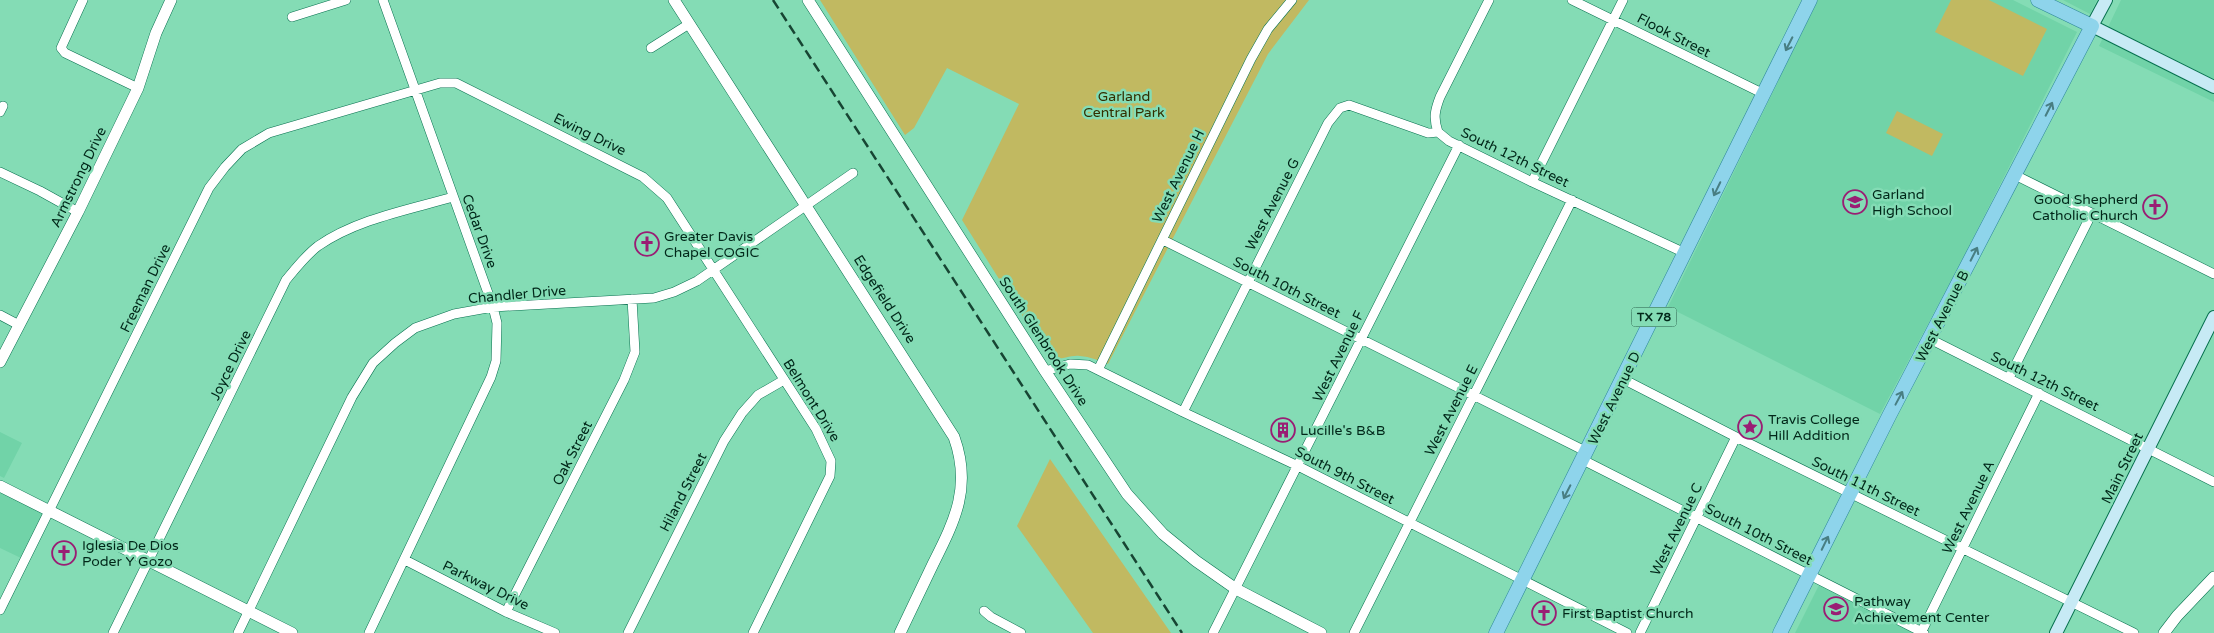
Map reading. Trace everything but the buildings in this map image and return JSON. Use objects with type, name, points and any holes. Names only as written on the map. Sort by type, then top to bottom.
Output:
[{"type":"main road","name":"West Avenue D","points":[[1496,633],[1810,0]]},
{"type":"main road","points":[[2038,0],[2214,86]]},
{"type":"main road","name":"West Avenue B","points":[[1780,633],[1850,493],[2106,0]]},
{"type":"main road","name":"Main Street","points":[[2056,633],[2214,317]]},
{"type":"street","points":[[82,0],[61,48],[65,53],[138,88]]},
{"type":"street","name":"Armstrong Drive","points":[[0,362],[78,212],[138,88],[156,33],[172,0]]},
{"type":"street","points":[[292,18],[346,0]]},
{"type":"street","name":"Cedar Drive","points":[[369,633],[491,377],[496,361],[497,324],[493,307],[383,0]]},
{"type":"street","name":"Edgefield Drive","points":[[674,0],[914,372],[954,437],[960,452],[962,465],[961,494],[955,520],[900,633]]},
{"type":"street","name":"South Glenbrook Drive","points":[[808,0],[1045,372],[1104,462],[1148,519],[1196,561],[1236,589],[1321,633]]},
{"type":"street","name":"West Avenue H","points":[[1098,370],[1251,59],[1268,29],[1292,0]]},
{"type":"street","points":[[1438,132],[1434,112],[1489,0]]},
{"type":"street","name":"Flook Street","points":[[1572,0],[1764,94]]},
{"type":"street","points":[[1532,182],[1623,0]]},
{"type":"street","points":[[651,48],[690,24]]},
{"type":"street","name":"Ewing Drive","points":[[416,91],[440,83],[456,83],[643,177],[667,198],[714,270]]},
{"type":"street","name":"Freeman Drive","points":[[0,610],[209,188],[225,167],[242,149],[269,133],[416,91]]},
{"type":"street","name":"South 12th Street","points":[[1333,114],[1340,108],[1349,105],[1428,133],[1438,132],[1449,140],[1532,182],[1685,253]]},
{"type":"street","name":"West Avenue G","points":[[1183,412],[1333,114]]},
{"type":"street","name":"West Avenue F","points":[[1213,633],[1459,145]]},
{"type":"street","points":[[0,172],[78,212]]},
{"type":"street","name":"Chandler Drive","points":[[238,633],[352,397],[373,363],[415,328],[454,314],[493,307],[654,298],[674,292],[714,270],[853,173]]},
{"type":"street","points":[[2015,175],[2214,274]]},
{"type":"street","name":"Joyce Drive","points":[[113,633],[286,280],[318,246],[350,228],[453,196]]},
{"type":"street","name":"West Avenue E","points":[[1354,633],[1572,200]]},
{"type":"street","points":[[2009,378],[2092,213]]},
{"type":"street","name":"South 10th Street","points":[[1163,240],[1474,395],[1697,518],[1922,633]]},
{"type":"street","name":"Belmont Drive","points":[[714,270],[816,429],[828,451],[831,461],[830,476],[753,633]]},
{"type":"street","name":"Oak Street","points":[[506,612],[624,380],[635,352],[632,299]]},
{"type":"street","points":[[0,315],[19,325]]},
{"type":"street","name":"South 12th Street","points":[[1930,339],[2214,482]]},
{"type":"street","name":"South 9th Street","points":[[1045,372],[1070,364],[1081,364],[1098,370],[1298,466],[1627,633]]},
{"type":"street","name":"South 11th Street","points":[[1623,379],[1736,437],[2134,633]]},
{"type":"street","name":"Hiland Street","points":[[628,633],[724,441],[742,414],[758,395],[784,380]]},
{"type":"street","name":"West Avenue A","points":[[1922,633],[2039,393]]},
{"type":"street","name":"West Avenue C","points":[[1640,633],[1736,437]]},
{"type":"street","points":[[0,486],[292,633]]},
{"type":"street","name":"Parkway Drive","points":[[405,560],[506,612],[555,633]]},
{"type":"street","points":[[2164,633],[2177,616],[2214,577]]},
{"type":"street","points":[[984,611],[990,617],[1021,633]]},
{"type":"shaded area","name":"Garland High School","points":[[1818,0],[2013,0],[2077,32],[1961,262],[1880,414],[1668,307]]},
{"type":"shaded area","points":[[2063,0],[2097,0],[2090,14]]},
{"type":"shaded area","points":[[2121,0],[2214,0],[2214,102],[2099,46]]},
{"type":"shaded area","points":[[0,432],[22,443],[4,478],[0,476]]},
{"type":"shaded area","points":[[0,492],[44,514],[21,558],[0,548]]},
{"type":"shaded area","name":"Pathway Achievement Center","points":[[1819,585],[1913,632],[1913,633],[1795,633]]},
{"type":"green space","name":"Garland Central Park","points":[[820,0],[1309,0],[1268,54],[1108,364],[1080,356],[1059,359],[1048,357],[962,220],[1019,104],[947,68],[914,128],[905,135]]},
{"type":"green space","points":[[1951,0],[1989,0],[2047,29],[2023,76],[1935,32]]},
{"type":"green space","points":[[1897,111],[1943,134],[1932,156],[1886,133]]},
{"type":"green space","points":[[1050,459],[1171,633],[1093,633],[1017,526]]},
{"type":"railway","points":[[773,0],[1182,633]]},
{"type":"place","name":"Garland High School","points":[[1855,202]]},
{"type":"place","name":"Good Shepherd Catholic Church","points":[[2155,207]]},
{"type":"place","name":"Greater Davis Chapel COGIC","points":[[647,244]]},
{"type":"place","name":"Travis College Hill Addition","points":[[1750,427]]},
{"type":"place","name":"Lucille's B&B","points":[[1283,430]]},
{"type":"place","name":"Iglesia De Dios Poder Y Gozo","points":[[64,553]]},
{"type":"place","name":"Pathway Achievement Center","points":[[1836,609]]},
{"type":"place","name":"First Baptist Church","points":[[1544,613]]}]
